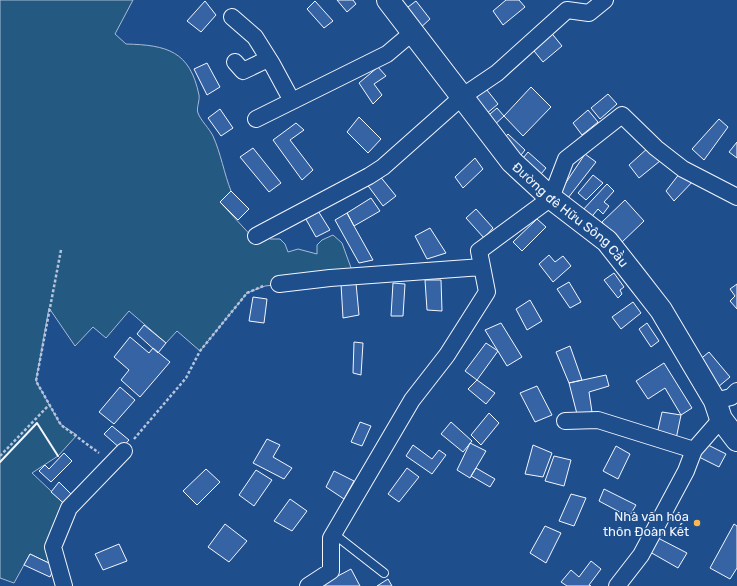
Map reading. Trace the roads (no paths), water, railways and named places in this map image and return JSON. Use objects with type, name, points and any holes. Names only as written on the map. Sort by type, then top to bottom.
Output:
[{"type":"main road","name":"Đường đê Hữu Sông Cầu","points":[[388,0],[463,96],[512,162],[551,198],[606,241],[623,260],[661,310],[718,410],[737,440]]},
{"type":"street","points":[[256,236],[383,167],[463,96],[497,73],[567,10],[589,13],[605,0]]},
{"type":"street","points":[[232,17],[255,37],[292,101]]},
{"type":"street","points":[[256,119],[387,54],[413,32]]},
{"type":"street","points":[[236,62],[243,71],[268,59]]},
{"type":"street","points":[[309,586],[331,571],[331,538],[412,400],[447,355],[488,292],[479,251],[551,198],[566,159],[622,116],[656,148],[682,169],[737,197]]},
{"type":"street","points":[[279,284],[330,278],[482,267]]},
{"type":"street","points":[[617,586],[640,555],[686,471],[694,450],[718,410],[737,391]]},
{"type":"street","points":[[565,421],[598,420],[694,450]]},
{"type":"street","points":[[64,586],[53,547],[68,508],[124,451]]},
{"type":"lane","points":[[334,534],[384,573]]},
{"type":"place","name":"Nhà văn hóa thôn Đoàn Kết","points":[[697,523]]}]
